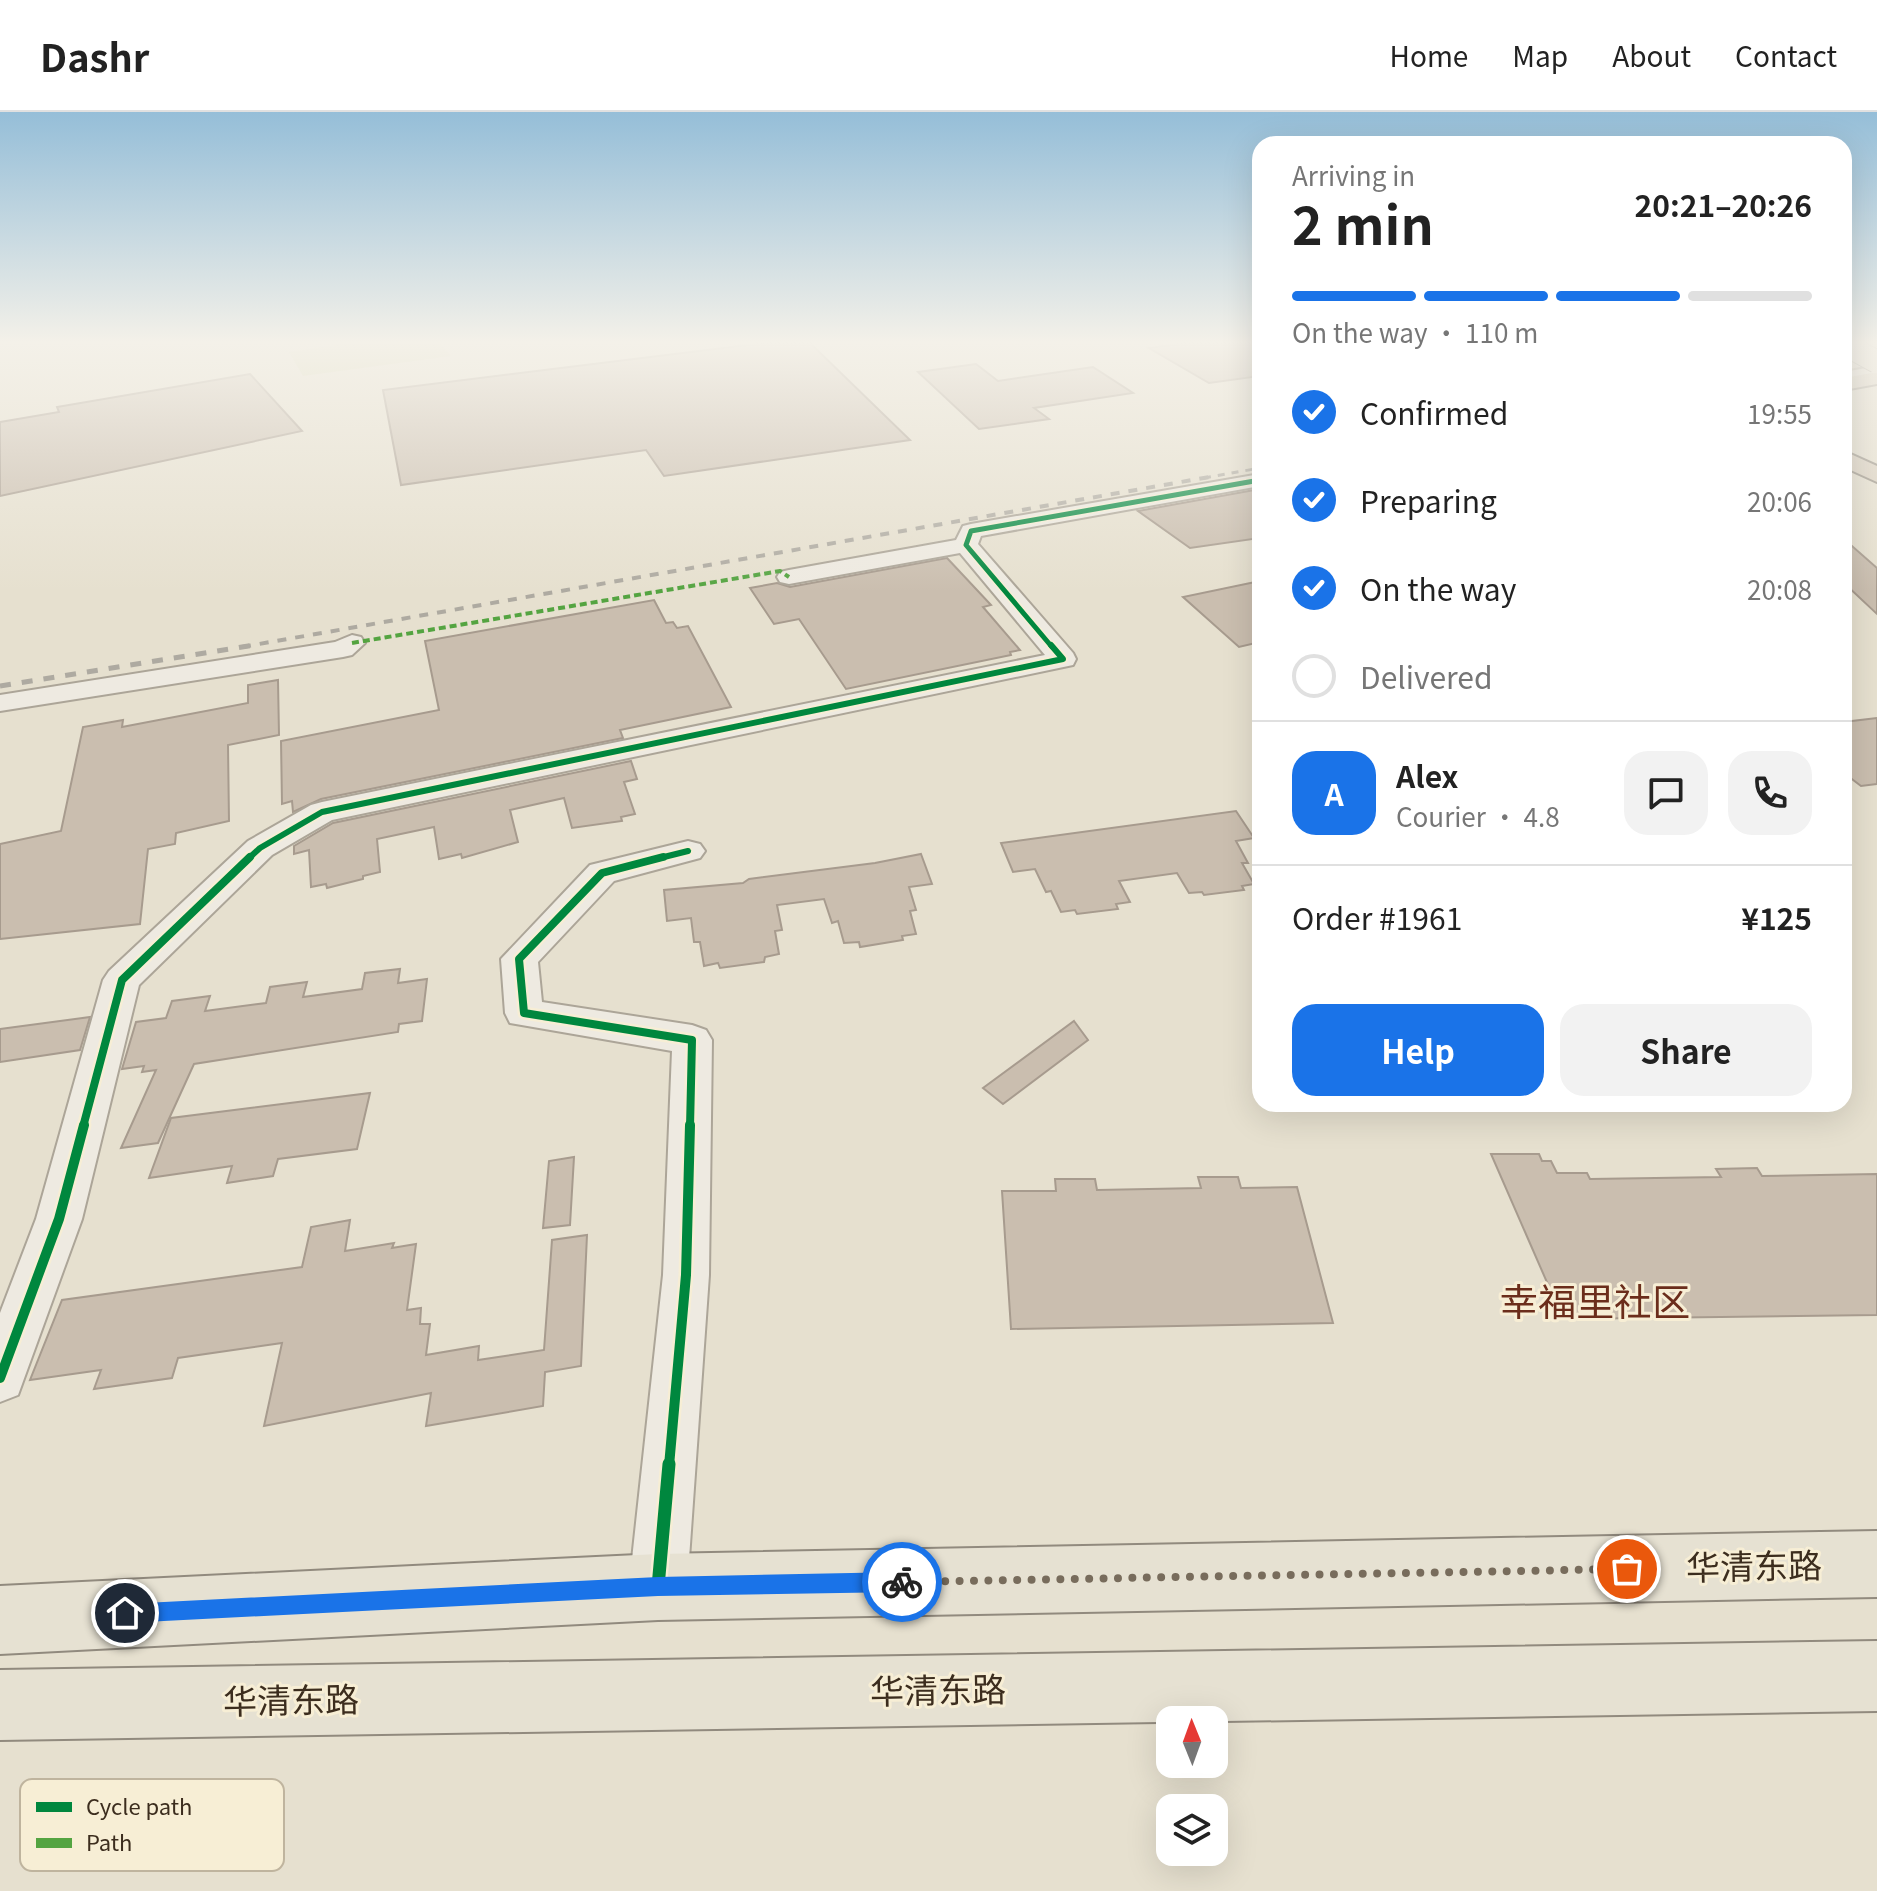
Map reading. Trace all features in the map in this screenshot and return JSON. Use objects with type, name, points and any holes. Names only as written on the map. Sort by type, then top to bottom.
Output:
[{"type":"highway","points":[[1852,462],[1877,475]]},
{"type":"main road","name":"华清东路","points":[[0,1620],[658,1587],[1877,1564]]},
{"type":"main road","name":"华清东路","points":[[0,1705],[1877,1676]]},
{"type":"street","points":[[966,545],[971,531],[1252,481]]},
{"type":"street","points":[[789,577],[966,545]]},
{"type":"street","points":[[0,1378],[59,1219],[122,980],[260,848],[322,812],[1063,659],[966,545]]},
{"type":"street","points":[[0,703],[343,649],[352,643]]},
{"type":"street","points":[[658,1587],[686,1275],[692,1040],[524,1013],[519,959],[602,873],[688,851]]},
{"type":"building","points":[[0,426],[297,426],[302,431],[0,496]]},
{"type":"building","points":[[390,426],[896,426],[910,440],[664,476],[646,450],[401,485]]},
{"type":"building","points":[[1252,490],[1252,539],[1190,548],[1138,511]]},
{"type":"building","points":[[1852,546],[1877,568],[1877,614],[1852,591]]},
{"type":"building","points":[[947,558],[991,605],[983,607],[1020,650],[1010,652],[1011,655],[846,689],[799,619],[774,624],[750,588],[777,583],[790,587]]},
{"type":"building","points":[[1252,583],[1252,644],[1239,647],[1183,597]]},
{"type":"building","points":[[654,600],[666,623],[673,622],[677,628],[688,626],[731,707],[620,730],[623,738],[321,799],[293,812],[292,801],[282,804],[281,741],[439,710],[425,641]]},
{"type":"building","points":[[278,680],[279,735],[228,745],[229,821],[176,833],[175,844],[148,849],[140,924],[0,939],[0,844],[61,831],[83,727],[123,720],[122,727],[248,703],[248,685]]},
{"type":"building","points":[[1877,718],[1877,784],[1861,786],[1852,779],[1852,721]]},
{"type":"building","points":[[631,761],[637,779],[624,782],[635,814],[621,817],[622,821],[572,828],[564,798],[510,810],[518,842],[462,858],[461,854],[439,859],[434,827],[377,839],[380,872],[327,888],[326,884],[311,887],[309,850],[294,854],[294,846],[333,823]]},
{"type":"building","points":[[1236,811],[1252,835],[1252,838],[1236,841],[1248,863],[1242,863],[1252,884],[1242,886],[1244,890],[1204,895],[1202,892],[1189,893],[1177,873],[1119,881],[1130,902],[1116,904],[1118,909],[1077,914],[1075,910],[1061,912],[1051,891],[1046,892],[1035,869],[1013,872],[1001,843]]},
{"type":"building","points":[[921,854],[932,884],[909,887],[916,910],[910,911],[916,934],[902,936],[903,940],[860,947],[859,942],[844,943],[838,921],[832,923],[824,899],[777,905],[782,930],[775,931],[779,954],[765,957],[764,962],[720,968],[718,963],[704,966],[700,942],[694,942],[691,918],[667,921],[664,890],[743,883],[749,879]]},
{"type":"building","points":[[400,969],[398,983],[427,979],[422,1021],[399,1024],[398,1032],[194,1064],[158,1143],[121,1148],[156,1070],[142,1072],[144,1066],[122,1069],[136,1022],[166,1018],[172,1001],[210,996],[205,1011],[266,1003],[270,987],[307,982],[303,997],[362,989],[365,973]]},
{"type":"building","points":[[90,1017],[80,1050],[0,1062],[0,1029]]},
{"type":"building","points":[[1074,1021],[1088,1040],[1003,1104],[983,1088]]},
{"type":"building","points":[[370,1093],[357,1149],[278,1159],[273,1176],[227,1183],[232,1166],[149,1178],[171,1118]]},
{"type":"building","points":[[1491,1154],[1539,1154],[1542,1161],[1551,1161],[1557,1173],[1587,1173],[1590,1179],[1721,1177],[1716,1169],[1757,1168],[1762,1176],[1877,1174],[1877,1315],[1563,1319]]},
{"type":"building","points":[[574,1157],[570,1225],[543,1228],[549,1161]]},
{"type":"building","points":[[1198,1177],[1238,1177],[1241,1188],[1297,1187],[1333,1323],[1011,1329],[1002,1191],[1056,1191],[1055,1179],[1095,1179],[1097,1190],[1201,1188]]},
{"type":"building","points":[[350,1220],[345,1251],[394,1243],[392,1248],[416,1244],[407,1310],[421,1308],[420,1324],[430,1324],[426,1355],[479,1346],[478,1360],[544,1350],[552,1240],[587,1235],[581,1366],[545,1372],[543,1406],[426,1426],[431,1393],[264,1426],[282,1343],[178,1358],[172,1378],[94,1389],[101,1370],[30,1380],[62,1300],[302,1267],[311,1227]]},
{"type":"railway","points":[[1204,478],[1252,469]]},
{"type":"railway","points":[[242,647],[1215,476]]},
{"type":"railway","points":[[0,686],[255,645]]},
{"type":"marked path","points":[[352,643],[780,571],[789,577]]},
{"type":"cycle path","points":[[0,1378],[59,1219],[122,980],[260,848],[322,812],[1063,659],[966,545],[971,531],[1252,481]]},
{"type":"cycle path","points":[[658,1587],[686,1275],[692,1040],[524,1013],[519,959],[602,873],[688,851]]},
{"type":"way so far","points":[[902,1582],[1627,1569]]},
{"type":"district","name":"幸福里社区","points":[[1595,1303]]},
{"type":"route","points":[[125,1613],[658,1587],[902,1582]]}]
